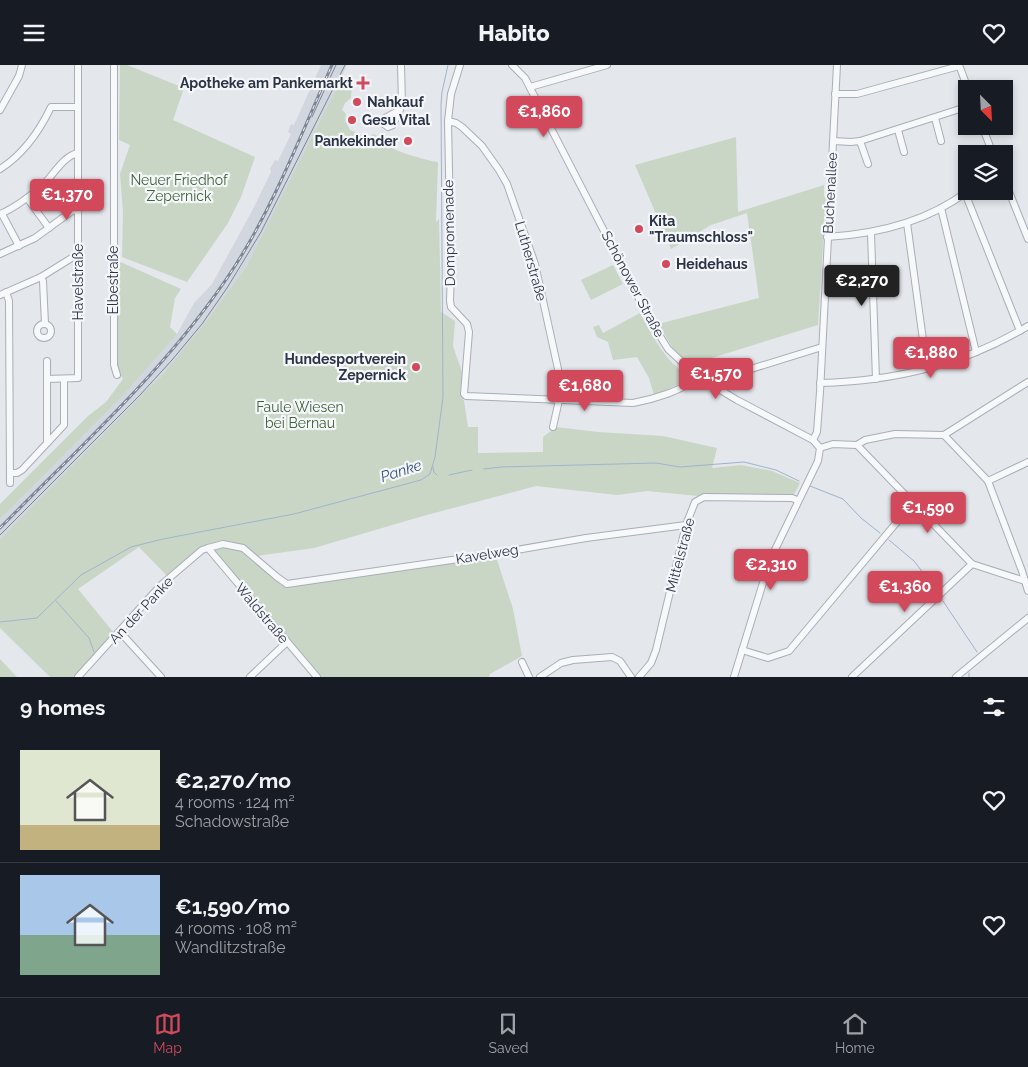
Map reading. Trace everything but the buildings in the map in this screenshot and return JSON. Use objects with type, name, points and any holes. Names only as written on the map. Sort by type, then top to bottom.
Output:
[{"type":"street","points":[[0,110],[19,76],[22,65]]},
{"type":"street","name":"Havelstraße","points":[[64,379],[78,378],[78,65]]},
{"type":"street","name":"Elbestraße","points":[[114,65],[114,365],[117,375]]},
{"type":"street","points":[[400,110],[402,104],[401,65]]},
{"type":"street","name":"Dompromenade","points":[[460,65],[450,94],[448,121],[452,269],[450,301],[451,307],[467,324],[469,332],[464,394],[466,396],[559,400]]},
{"type":"street","name":"Schönower Straße","points":[[512,65],[525,78],[530,87],[650,320],[668,349],[697,376],[817,444]]},
{"type":"street","points":[[530,87],[594,67],[607,65]]},
{"type":"street","name":"Buchenallee","points":[[734,677],[770,560],[818,461],[816,432],[837,65]]},
{"type":"street","points":[[835,94],[857,94],[959,65],[965,80]]},
{"type":"street","points":[[0,169],[32,141],[51,107],[78,107]]},
{"type":"street","points":[[833,141],[860,141],[958,110]]},
{"type":"street","points":[[935,118],[941,141]]},
{"type":"street","name":"Lutherstraße","points":[[448,121],[462,127],[482,146],[507,184],[535,264],[558,369],[559,400],[553,427]]},
{"type":"street","points":[[898,130],[904,152]]},
{"type":"street","points":[[860,141],[868,164]]},
{"type":"street","points":[[19,246],[1,214],[28,198],[51,178],[69,155],[78,153]]},
{"type":"street","points":[[827,237],[871,233],[907,223],[941,208],[958,197]]},
{"type":"street","points":[[28,198],[50,228]]},
{"type":"street","points":[[969,200],[1020,331]]},
{"type":"street","points":[[1012,200],[1028,239]]},
{"type":"street","points":[[941,208],[976,352]]},
{"type":"street","points":[[1,251],[19,246],[35,238],[72,211],[78,210]]},
{"type":"street","points":[[907,223],[927,369]]},
{"type":"street","points":[[871,233],[876,379]]},
{"type":"street","points":[[10,483],[9,301],[3,293],[41,277],[78,254]]},
{"type":"street","points":[[41,277],[43,281],[45,324]]},
{"type":"street","points":[[820,383],[876,379],[927,369],[976,352],[1028,326]]},
{"type":"street","points":[[712,385],[722,377],[822,347]]},
{"type":"street","points":[[46,361],[47,443]]},
{"type":"street","points":[[559,400],[633,403],[652,400],[692,382],[697,376]]},
{"type":"street","points":[[10,473],[18,473],[22,470],[64,425],[64,379],[47,379]]},
{"type":"street","points":[[817,444],[857,445],[865,440],[895,434],[944,435],[1028,382]]},
{"type":"street","points":[[944,435],[988,481],[1026,581],[1028,591]]},
{"type":"street","points":[[857,445],[972,564],[1026,581]]},
{"type":"street","points":[[988,481],[1028,462]]},
{"type":"street","name":"Mittelstraße","points":[[639,677],[651,663],[656,650],[686,525],[695,502],[699,498],[792,498],[798,500]]},
{"type":"street","points":[[742,649],[768,657],[790,651],[912,504]]},
{"type":"street","name":"Kavelweg","points":[[208,548],[223,544],[243,548],[287,584],[493,554],[586,538],[686,525]]},
{"type":"street","name":"An der Panke","points":[[78,677],[161,585],[202,550],[208,548]]},
{"type":"street","name":"Waldstraße","points":[[208,548],[317,677]]},
{"type":"street","points":[[852,677],[972,564]]},
{"type":"street","points":[[956,677],[1028,618]]},
{"type":"street","points":[[120,632],[161,677]]},
{"type":"street","points":[[250,677],[287,642]]},
{"type":"street","points":[[540,677],[561,663],[573,660],[612,657],[620,661],[631,677]]},
{"type":"street","points":[[522,662],[529,677]]},
{"type":"shaded area","points":[[321,65],[347,65],[321,123],[246,267],[176,360],[108,432],[0,539],[0,519],[177,334],[194,303],[212,284],[252,211],[271,172],[270,169],[275,160],[278,161],[291,134],[288,132],[291,124],[294,125]]},
{"type":"green space","name":"Neuer Friedhof Zepernick","points":[[120,65],[127,65],[184,88],[173,120],[255,157],[241,197],[228,223],[187,282],[122,257],[123,212],[120,174],[130,145],[119,140]]},
{"type":"green space","name":"Faule Wiesen bei Bernau","points":[[351,76],[351,98],[345,103],[342,110],[346,114],[345,120],[350,130],[368,138],[373,134],[380,137],[382,130],[384,142],[387,145],[400,152],[438,162],[436,222],[439,219],[441,312],[455,321],[453,346],[462,372],[460,394],[464,401],[468,427],[478,427],[478,453],[543,452],[543,437],[556,427],[663,436],[717,448],[712,468],[741,465],[772,471],[800,483],[793,496],[698,496],[647,491],[617,495],[536,486],[423,516],[314,548],[256,556],[286,585],[496,557],[513,609],[522,656],[490,674],[489,677],[319,677],[209,545],[168,577],[139,547],[78,589],[114,633],[73,677],[50,677],[0,628],[0,539],[164,373],[202,327],[246,267],[341,80]]},
{"type":"green space","points":[[736,137],[738,212],[824,185],[824,196],[826,197],[818,325],[689,365],[672,347],[658,324],[759,298],[747,213],[711,225],[671,249],[635,165]]},
{"type":"green space","points":[[116,260],[181,289],[175,298],[170,327],[177,334],[123,395],[0,519],[0,504],[88,416],[106,402],[123,379],[116,366]]},
{"type":"green space","points":[[613,265],[623,284],[591,300],[581,280]]},
{"type":"green space","points":[[640,313],[667,357],[691,379],[654,395],[649,378],[637,357],[613,360],[608,342],[597,337],[593,327],[599,325],[603,333]]},
{"type":"green space","points":[[0,659],[17,677],[0,677]]},
{"type":"waterway","name":"Panke","points":[[0,622],[37,618],[81,575],[131,547],[294,514],[421,480],[430,474],[435,457],[443,397],[441,104],[448,65]]},
{"type":"waterway","points":[[484,469],[656,463],[680,467],[744,462],[776,470],[799,481]]},
{"type":"waterway","name":"Panke","points":[[433,467],[437,475]]},
{"type":"waterway","points":[[449,475],[472,470]]},
{"type":"waterway","points":[[810,486],[843,499],[861,518],[880,533]]},
{"type":"waterway","points":[[889,540],[914,561],[927,578]]},
{"type":"waterway","points":[[56,601],[89,638],[94,652]]},
{"type":"waterway","points":[[943,601],[977,652]]},
{"type":"tram line","points":[[312,117],[336,65]]},
{"type":"tram line","points":[[0,535],[140,395],[202,324],[227,288],[261,232],[345,65]]},
{"type":"railway","points":[[0,528],[153,372],[208,305],[248,245],[274,195],[332,65]]},
{"type":"place","name":"Apotheke am Pankemarkt","points":[[363,83]]},
{"type":"place","name":"Nahkauf","points":[[357,102]]},
{"type":"place","name":"Gesu Vital","points":[[352,120]]},
{"type":"place","name":"Pankekinder","points":[[408,141]]},
{"type":"place","name":"Kita \"Traumschloss\"","points":[[639,229]]},
{"type":"place","name":"Heidehaus","points":[[666,264]]},
{"type":"place","name":"Hundesportverein Zepernick","points":[[416,367]]}]
